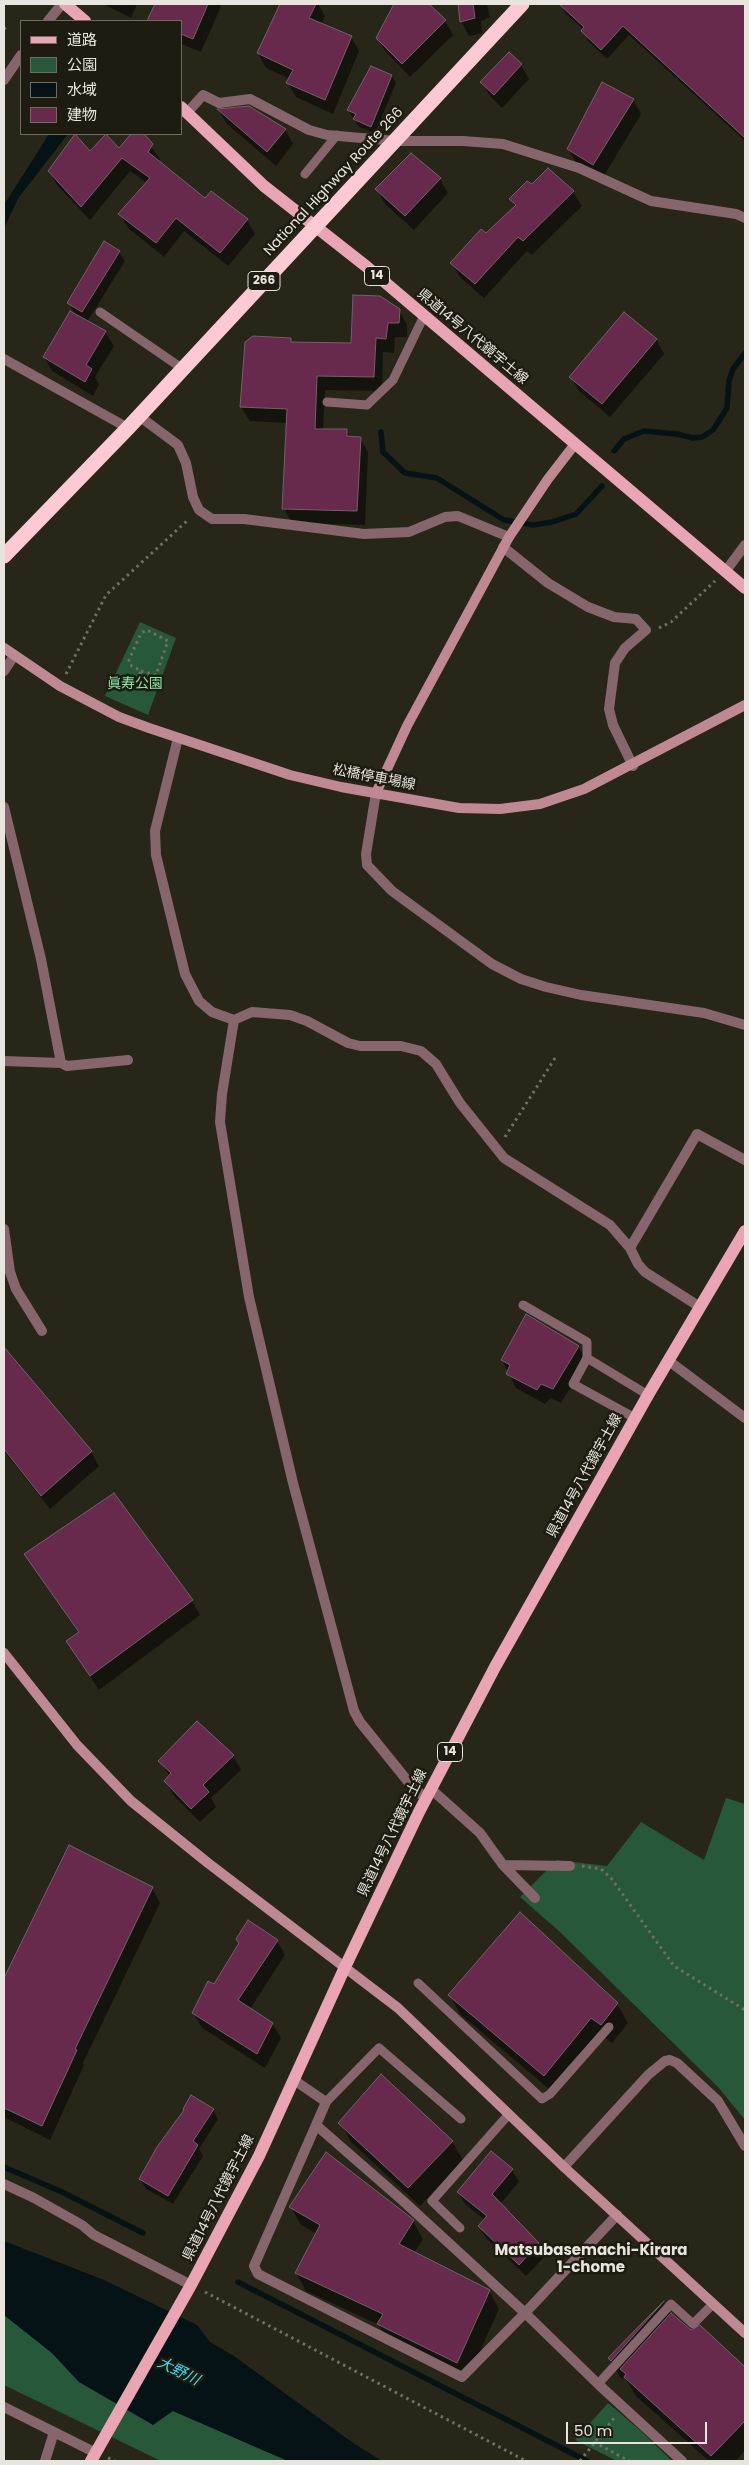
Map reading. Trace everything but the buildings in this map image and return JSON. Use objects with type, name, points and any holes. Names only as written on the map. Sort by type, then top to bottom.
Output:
[{"type":"highway","name":"National Highway Route 266","points":[[4,556],[128,428],[522,4]]},
{"type":"main road","points":[[63,4],[84,20]]},
{"type":"main road","name":"県道14号八代鏡宇土線","points":[[184,110],[264,186],[424,316],[745,588]]},
{"type":"main road","name":"県道14号八代鏡宇土線","points":[[96,2453],[189,2288],[259,2156],[345,1967],[428,1794],[495,1667],[648,1395],[745,1231]]},
{"type":"street","points":[[49,20],[63,4]]},
{"type":"street","points":[[4,80],[20,56]]},
{"type":"street","points":[[184,110],[203,95],[219,103],[250,99],[309,130],[336,135],[396,141],[463,140],[503,144],[579,168],[651,201],[736,214],[745,218]]},
{"type":"street","points":[[4,359],[128,428]]},
{"type":"street","points":[[139,416],[178,445],[186,463],[193,497],[199,510],[212,519],[244,519],[364,534],[408,532],[445,517],[458,516],[512,533]]},
{"type":"street","points":[[575,444],[522,517],[503,548],[407,726],[376,793],[366,854],[367,865],[392,891],[492,964],[521,979],[572,993],[704,1013],[745,1025]]},
{"type":"street","points":[[725,572],[745,545]]},
{"type":"street","points":[[503,548],[548,583],[588,607],[614,617],[636,619],[646,630],[625,648],[615,663],[609,709],[613,725],[633,766]]},
{"type":"street","name":"松橋停車場線","points":[[4,648],[60,686],[119,717],[178,738],[290,775],[459,808],[500,809],[540,804],[584,789],[633,766],[745,705]]},
{"type":"street","points":[[4,671],[14,656]]},
{"type":"street","points":[[178,738],[155,831],[156,855],[190,985],[199,1001],[212,1012],[234,1020],[252,1012],[290,1015],[307,1021],[348,1043],[360,1046],[401,1046],[421,1051],[436,1064],[460,1103],[497,1151],[610,1225],[630,1248],[638,1264],[646,1272],[700,1308]]},
{"type":"street","points":[[4,807],[42,960],[61,1062]]},
{"type":"street","points":[[234,1020],[222,1094],[220,1122],[249,1297],[293,1483],[354,1711],[360,1722],[403,1776],[480,1833],[503,1865],[535,1898]]},
{"type":"street","points":[[4,1061],[61,1062],[67,1066],[128,1060]]},
{"type":"street","points":[[630,1248],[697,1134],[745,1160]]},
{"type":"street","points":[[4,1229],[13,1280],[42,1331]]},
{"type":"street","points":[[669,1361],[745,1418]]},
{"type":"street","points":[[4,1653],[77,1745],[131,1801],[208,1863],[398,2008],[564,2167],[745,2333]]},
{"type":"street","points":[[503,1865],[570,1866]]},
{"type":"street","points":[[564,2167],[648,2075],[664,2061],[670,2060],[677,2063],[718,2101],[745,2146]]},
{"type":"street","points":[[294,2080],[326,2102],[257,2253],[254,2266],[258,2274],[462,2377],[617,2215]]},
{"type":"street","points":[[316,2124],[525,2313],[598,2384],[682,2461]]},
{"type":"street","points":[[4,2184],[42,2202],[82,2225],[94,2236],[189,2288]]},
{"type":"street","points":[[4,2407],[96,2453]]},
{"type":"street","points":[[45,2461],[54,2432]]},
{"type":"lane","points":[[306,174],[336,135]]},
{"type":"lane","points":[[100,312],[183,369]]},
{"type":"lane","points":[[327,402],[367,405],[393,380],[424,316]]},
{"type":"lane","points":[[523,1305],[587,1342],[587,1358],[573,1384],[635,1418]]},
{"type":"lane","points":[[587,1358],[648,1395]]},
{"type":"lane","points":[[418,1984],[542,2099],[550,2094],[609,2027]]},
{"type":"lane","points":[[326,2102],[379,2048],[461,2119]]},
{"type":"lane","points":[[460,2228],[432,2201],[509,2114]]},
{"type":"lane","points":[[598,2384],[671,2304],[693,2324],[712,2304]]},
{"type":"path","points":[[60,686],[106,595],[199,510]]},
{"type":"path","points":[[646,630],[661,628],[671,622],[725,572]]},
{"type":"path","points":[[147,630],[168,641],[156,675],[141,671],[130,665],[129,660],[141,632],[147,630]]},
{"type":"path","points":[[137,680],[141,671]]},
{"type":"path","points":[[497,1151],[557,1055]]},
{"type":"path","points":[[570,1866],[592,1866],[600,1869],[610,1878],[674,1966],[745,2010]]},
{"type":"path","points":[[189,2288],[526,2461]]},
{"type":"path","points":[[580,2461],[623,2406]]},
{"type":"path","points":[[594,2442],[629,2461]]},
{"type":"green space","name":"眞寿公園","points":[[140,622],[176,638],[148,715],[105,696]]},
{"type":"green space","points":[[726,1798],[745,1804],[745,2120],[718,2087],[560,1932],[520,1897],[557,1860],[607,1866],[641,1822],[704,1860]]},
{"type":"green space","points":[[4,2315],[52,2353],[79,2382],[173,2411],[288,2461],[161,2461],[4,2385]]},
{"type":"green space","points":[[608,2403],[672,2461],[617,2461],[575,2440]]},
{"type":"water","points":[[48,135],[67,135],[19,197],[4,228],[4,205]]},
{"type":"water","name":"大野川","points":[[4,2241],[104,2280],[197,2325],[210,2342],[234,2356],[353,2443],[382,2461],[288,2461],[173,2411],[153,2425],[79,2382],[52,2353],[4,2315]]},
{"type":"waterway","points":[[614,451],[624,439],[644,431],[677,434],[693,438],[702,437],[713,430],[727,408],[729,381],[733,369],[745,353]]},
{"type":"waterway","points":[[381,432],[383,452],[405,473],[437,478],[504,520],[533,525],[552,522],[576,514],[602,486]]},
{"type":"waterway","points":[[4,2167],[62,2192],[143,2233]]},
{"type":"waterway","points":[[238,2282],[587,2461]]},
{"type":"district","name":"Matsubasemachi-Kirara 1-chome","points":[[591,2260]]}]
